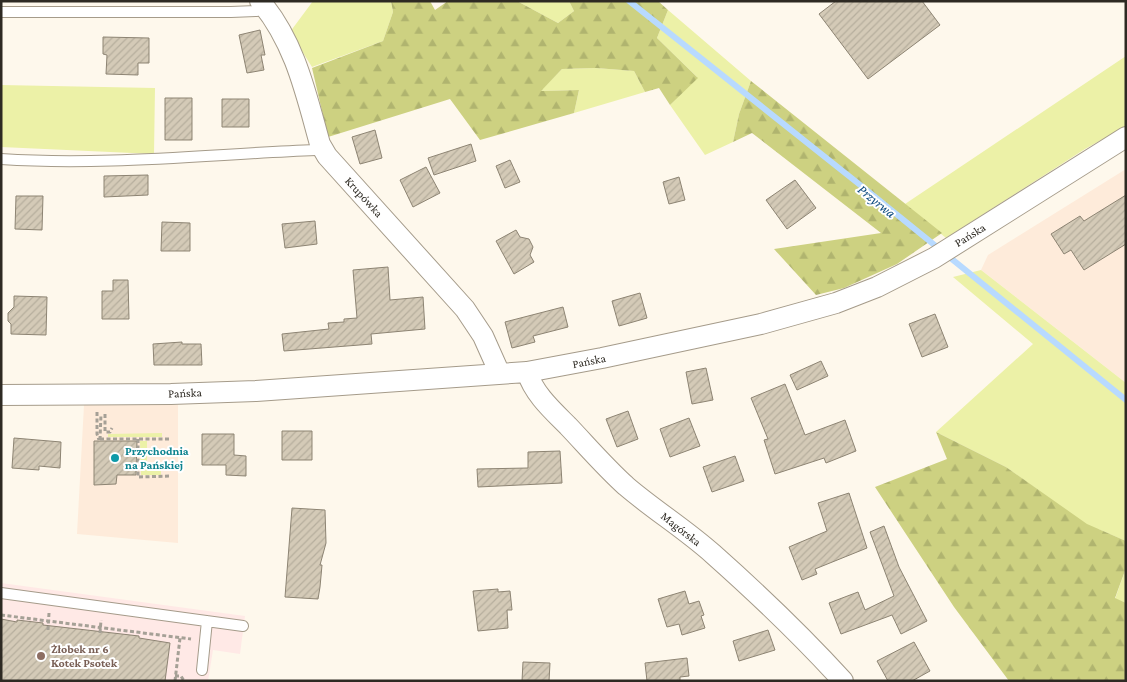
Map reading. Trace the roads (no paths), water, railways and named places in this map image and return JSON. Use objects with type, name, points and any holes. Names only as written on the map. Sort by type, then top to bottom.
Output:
[{"type":"street","name":"Krupówka","points":[[262,3],[280,28],[295,58],[322,147],[339,169],[465,309],[483,336],[500,374]]},
{"type":"street","name":"Pańska","points":[[1,395],[256,391],[527,372],[788,318],[836,303],[877,287],[934,258],[1126,137]]},
{"type":"street","name":"Magórska","points":[[527,372],[530,383],[544,402],[610,472],[714,555],[804,638],[843,681]]},
{"type":"lane","points":[[1,12],[231,12],[257,11],[262,3]]},
{"type":"lane","points":[[1,159],[84,160],[195,157],[316,150],[322,147]]},
{"type":"lane","points":[[1,593],[243,626]]},
{"type":"lane","points":[[202,670],[207,622]]},
{"type":"waterway","name":"Przyrwa","points":[[629,1],[1126,400]]},
{"type":"place","name":"Przychodnia na Pańskiej","points":[[115,458]]},
{"type":"place","name":"Żłobek nr 6 Kotek Psotek","points":[[41,656]]}]
